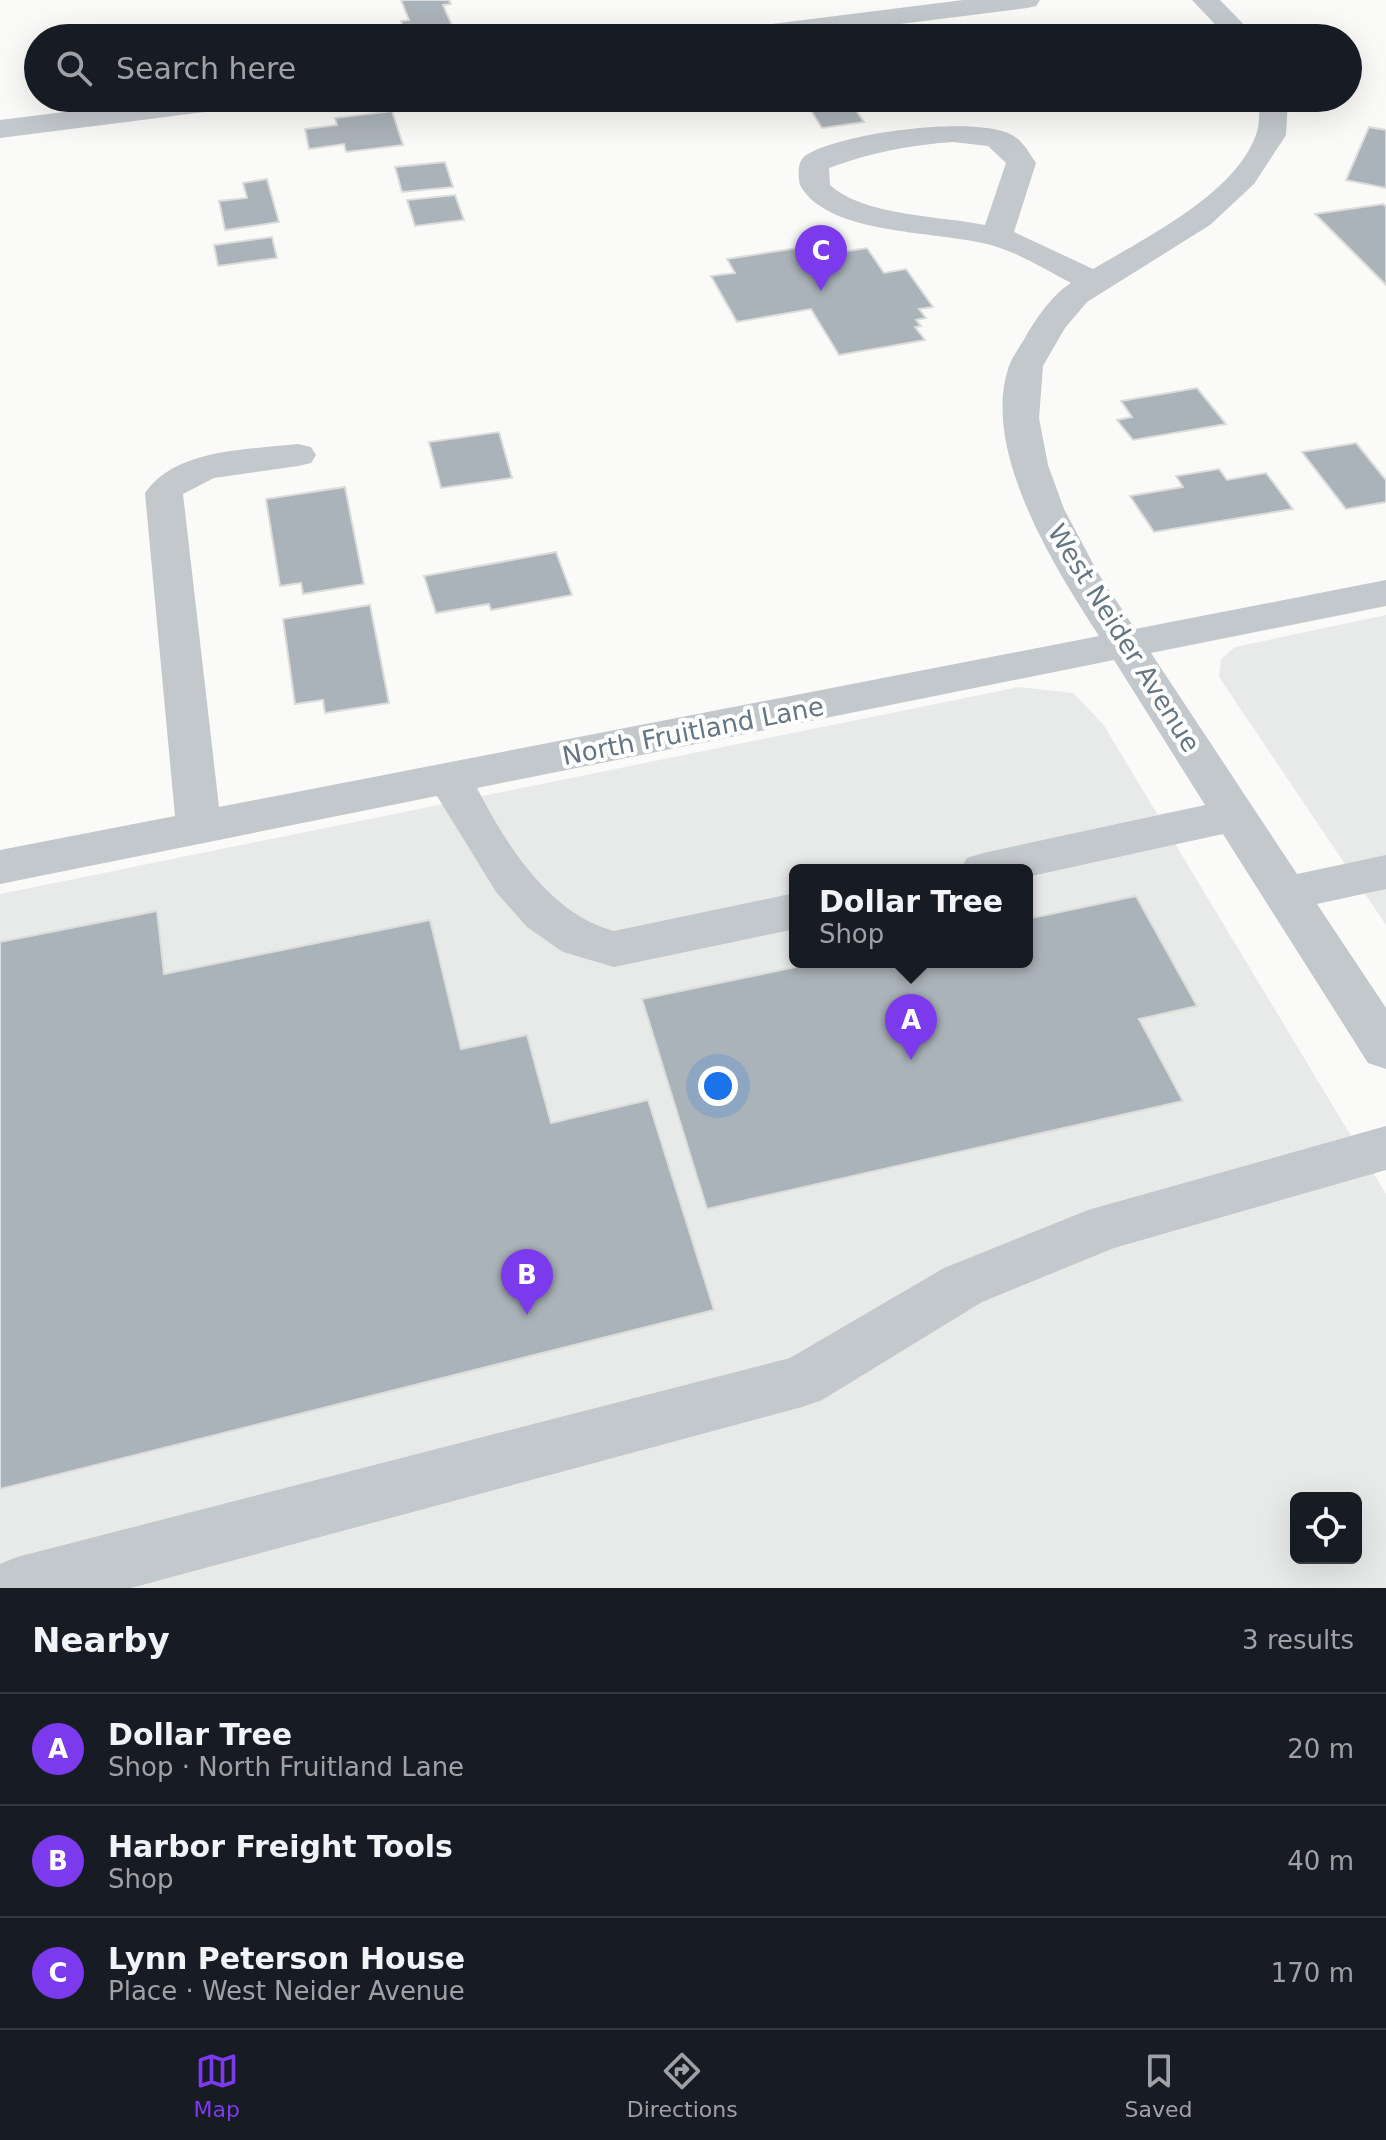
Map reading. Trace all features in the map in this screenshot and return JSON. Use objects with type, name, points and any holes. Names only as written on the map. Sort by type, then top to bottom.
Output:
[{"type":"street","points":[[835,24],[1027,0]]},
{"type":"street","points":[[1205,0],[1229,24]]},
{"type":"street","points":[[0,129],[134,112]]},
{"type":"street","name":"West Neider Avenue","points":[[1273,112],[1271,135],[1243,178],[1199,218],[1075,295],[1050,324],[1026,366],[1021,418],[1030,465],[1045,509],[1079,574],[1386,1049]]},
{"type":"street","points":[[997,236],[1021,163],[1011,147],[996,138],[960,134],[920,138],[837,154],[815,163],[812,177],[819,193],[838,206],[923,225],[997,236],[1095,283]]},
{"type":"street","points":[[199,828],[164,493],[177,478],[198,470],[298,455]]},
{"type":"street","name":"North Fruitland Lane","points":[[0,867],[1126,647],[1386,593]]},
{"type":"street","points":[[450,779],[468,817],[532,901],[562,931],[584,942],[614,949],[789,912]]},
{"type":"street","points":[[1010,864],[1235,815]]},
{"type":"street","points":[[1286,894],[1386,872]]},
{"type":"street","points":[[17,1588],[802,1381],[963,1285],[1107,1227],[1386,1148]]},
{"type":"shaded area","points":[[1386,615],[1386,925],[1219,677],[1221,659],[1235,647]]},
{"type":"shaded area","points":[[1019,687],[1073,693],[1103,724],[1386,1194],[1386,1588],[0,1588],[0,894]]},
{"type":"building","points":[[401,0],[449,0],[451,4],[443,5],[451,24],[402,24],[401,21],[409,20]]},
{"type":"building","points":[[392,112],[403,145],[346,152],[344,144],[309,149],[305,129],[337,125],[335,118]]},
{"type":"building","points":[[812,112],[857,112],[864,122],[822,128]]},
{"type":"building","points":[[1369,127],[1386,130],[1386,188],[1346,180]]},
{"type":"building","points":[[445,162],[453,187],[402,192],[395,167]]},
{"type":"building","points":[[267,179],[279,222],[225,230],[219,201],[247,198],[243,183]]},
{"type":"building","points":[[455,195],[464,220],[415,226],[407,200]]},
{"type":"building","points":[[1383,204],[1386,207],[1386,285],[1315,214]]},
{"type":"building","points":[[272,237],[277,258],[218,266],[214,245]]},
{"type":"building","points":[[829,243],[836,253],[867,248],[884,273],[906,269],[933,307],[919,309],[926,318],[916,320],[921,326],[915,327],[925,340],[839,355],[811,309],[737,322],[711,276],[735,273],[727,259]]},
{"type":"building","points":[[1197,388],[1226,424],[1133,440],[1117,420],[1132,417],[1121,401]]},
{"type":"building","points":[[499,432],[512,478],[441,488],[429,442]]},
{"type":"building","points":[[1356,443],[1386,480],[1386,502],[1346,509],[1302,452]]},
{"type":"building","points":[[1219,469],[1227,480],[1266,473],[1293,509],[1154,532],[1130,496],[1183,487],[1176,476]]},
{"type":"building","points":[[345,487],[364,584],[303,594],[301,583],[280,586],[266,499]]},
{"type":"building","points":[[556,552],[572,595],[491,610],[489,604],[436,613],[424,576]]},
{"type":"building","points":[[370,605],[389,703],[325,713],[323,700],[295,704],[283,619]]},
{"type":"building","points":[[1136,896],[1197,1006],[1139,1019],[1183,1101],[707,1209],[642,999],[791,968],[1033,968],[1033,918]]},
{"type":"building","points":[[157,911],[164,974],[430,920],[461,1049],[527,1035],[551,1123],[648,1100],[714,1310],[0,1489],[0,942]]},
{"type":"place","name":"Lynn Peterson House","points":[[821,291]]},
{"type":"place","name":"Dollar Tree","points":[[911,1060]]},
{"type":"place","name":"Harbor Freight Tools","points":[[527,1315]]}]
